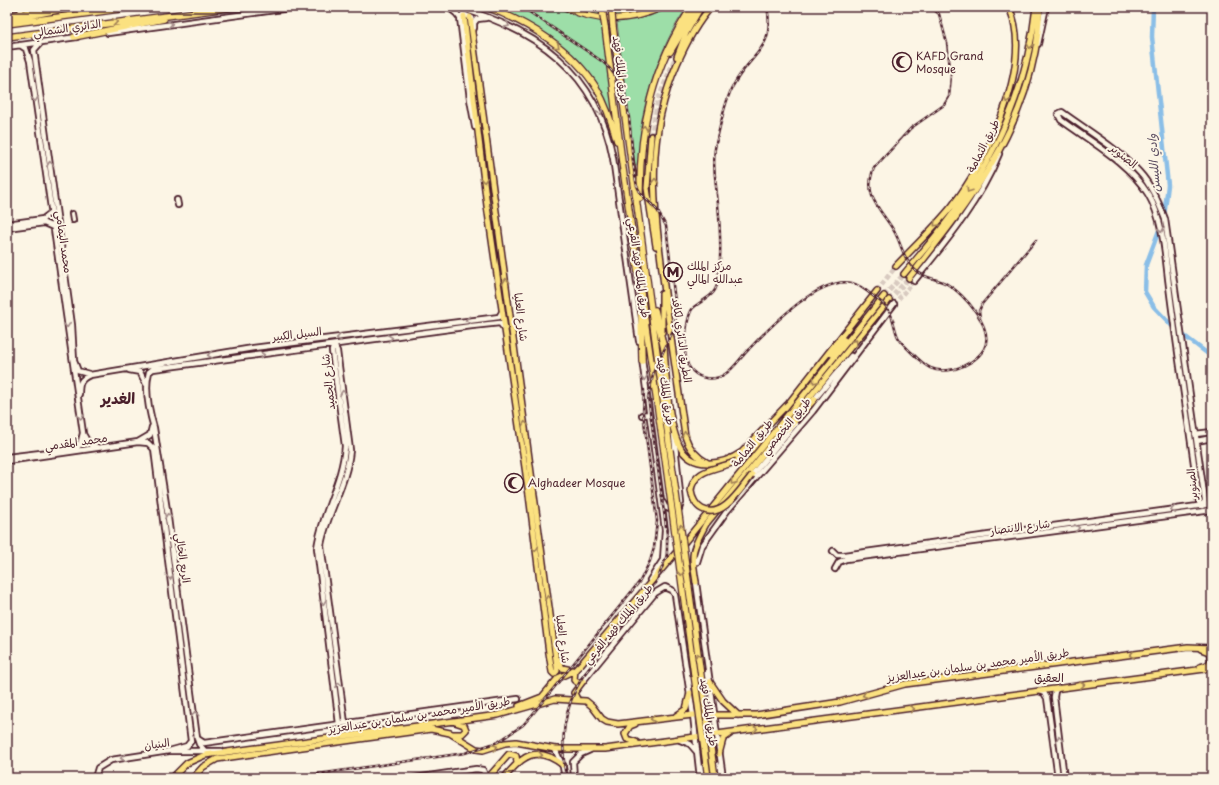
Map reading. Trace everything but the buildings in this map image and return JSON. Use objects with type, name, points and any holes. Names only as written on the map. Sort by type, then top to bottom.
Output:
[{"type":"highway","points":[[7,20],[72,7]]},
{"type":"highway","name":"الدائري الشمالي","points":[[7,24],[135,7]]},
{"type":"highway","name":"الدائري الشمالي","points":[[7,37],[235,7]]},
{"type":"highway","points":[[486,7],[517,20],[544,36],[558,46],[578,65],[597,89],[602,99],[612,125],[622,162]]},
{"type":"highway","points":[[565,7],[581,14],[611,20],[638,16],[663,7]]},
{"type":"highway","name":"طريق الملك فهد","points":[[602,7],[622,162],[667,451],[715,778]]},
{"type":"highway","name":"طريق الملك فهد","points":[[611,7],[651,303],[667,451],[708,778]]},
{"type":"highway","points":[[640,222],[640,171],[644,122],[650,98],[671,42],[692,7]]},
{"type":"highway","points":[[665,58],[698,7]]},
{"type":"highway","points":[[74,37],[198,11]]},
{"type":"highway","points":[[641,289],[642,361]]},
{"type":"highway","points":[[651,303],[654,306],[664,349]]},
{"type":"main road","name":"الدائري الشمالي","points":[[7,15],[33,9],[72,7]]},
{"type":"main road","points":[[670,81],[686,33],[701,7]]},
{"type":"main road","name":"الطريق الدائري لكافد","points":[[708,463],[691,450],[685,436],[655,211],[655,141],[661,112],[670,81],[694,29],[711,7]]},
{"type":"main road","points":[[896,266],[952,206],[974,171],[1003,112],[1013,83],[1016,58],[1016,26],[1009,7]]},
{"type":"main road","name":"طريق الثمامة","points":[[904,274],[956,211],[990,157],[1006,122],[1019,87],[1029,52],[1036,7]]},
{"type":"main road","points":[[1035,52],[1040,7]]},
{"type":"main road","name":"شارع العليا","points":[[465,17],[496,209],[521,392],[535,504],[534,518],[549,653],[552,672],[554,674],[557,670],[553,638],[534,518],[529,495],[502,311],[465,17]]},
{"type":"main road","name":"طريق الثمامة","points":[[909,278],[962,211],[986,175],[1002,146],[1026,86],[1035,52]]},
{"type":"main road","name":"طريق الملك فهد الفرعي","points":[[650,136],[647,188],[663,297],[661,325],[672,420]]},
{"type":"main road","points":[[488,209],[496,253],[499,256],[500,252],[496,209]]},
{"type":"main road","points":[[752,475],[721,509],[708,511],[698,506],[691,491],[696,478],[704,471],[728,466],[737,462],[752,449],[877,291]]},
{"type":"main road","name":"طريق الثمامة","points":[[575,670],[635,602],[884,296]]},
{"type":"main road","name":"طريق الثمامة","points":[[696,582],[692,552],[694,545],[706,524],[889,300]]},
{"type":"main road","points":[[805,383],[877,304]]},
{"type":"main road","points":[[504,320],[507,320],[509,323],[515,368],[521,392]]},
{"type":"main road","points":[[765,443],[800,389]]},
{"type":"main road","points":[[758,461],[815,399]]},
{"type":"main road","points":[[672,420],[679,446],[689,457],[698,462],[708,463],[727,461],[742,452],[787,405]]},
{"type":"main road","points":[[529,495],[532,504],[535,504]]},
{"type":"main road","points":[[553,638],[561,666],[567,670],[575,670]]},
{"type":"main road","name":"طريق الأمير محمد بن سلمان بن عبدالعزيز","points":[[172,778],[184,765],[205,755],[486,717],[556,699],[577,699],[589,702],[602,719],[607,722],[618,724],[693,715],[741,716],[840,702],[895,686],[1188,647],[1212,648]]},
{"type":"main road","points":[[1150,652],[1197,649],[1209,652],[1211,660],[1208,665],[1182,672]]},
{"type":"main road","name":"طريق الأمير محمد بن سلمان بن عبدالعزيز","points":[[194,778],[203,767],[217,759],[431,729],[450,734],[476,749],[483,750],[505,743],[516,742],[555,749],[590,750],[737,732],[1212,668]]},
{"type":"main road","points":[[575,670],[574,680],[578,683],[583,681]]},
{"type":"main road","points":[[486,717],[538,699],[548,691],[558,678],[575,670]]},
{"type":"main road","points":[[577,699],[574,693],[583,681]]},
{"type":"main road","points":[[710,682],[723,701],[733,712],[741,716]]},
{"type":"main road","points":[[671,717],[678,715],[686,709],[690,693]]},
{"type":"main road","points":[[450,734],[462,734],[466,730],[464,725],[451,721]]},
{"type":"main road","points":[[638,721],[630,726],[625,734],[630,742],[640,744]]},
{"type":"main road","points":[[719,754],[722,739],[737,732]]},
{"type":"main road","points":[[487,778],[509,754],[516,756],[517,762]]},
{"type":"main road","points":[[504,778],[517,762],[530,754],[545,756],[562,766]]},
{"type":"street","points":[[20,13],[22,7]]},
{"type":"street","name":"الدائري الشمالي","points":[[7,46],[297,7]]},
{"type":"street","points":[[448,7],[465,17],[463,14],[472,17],[486,121],[492,184]]},
{"type":"street","name":"طريق الملك فهد الفرعي","points":[[457,7],[495,19],[525,34],[553,53],[582,82],[603,119],[611,144],[665,530],[663,560],[635,602]]},
{"type":"street","points":[[1035,52],[1041,36],[1046,7]]},
{"type":"street","points":[[474,28],[474,23],[479,18],[495,19]]},
{"type":"street","name":"محمد اليمامي","points":[[41,42],[34,50],[52,180],[76,390],[79,396],[83,433],[80,445]]},
{"type":"street","name":"محمد اليمامي","points":[[20,45],[26,49],[30,61],[46,181],[76,369],[80,373],[90,375]]},
{"type":"street","points":[[30,61],[31,58],[36,60]]},
{"type":"street","name":"الصنوبر","points":[[1062,112],[1128,162],[1148,182],[1160,205],[1165,219],[1171,256],[1197,441],[1205,501],[1202,506],[1199,502],[1165,258],[1155,208],[1149,195],[1137,178],[1124,166],[1061,120],[1058,114],[1062,112]]},
{"type":"street","name":"طريق الثمامة","points":[[914,282],[969,210],[993,169],[1002,146]]},
{"type":"street","points":[[46,181],[52,180]]},
{"type":"street","points":[[177,200],[178,205]]},
{"type":"street","points":[[7,228],[41,222],[51,213]]},
{"type":"street","points":[[72,214],[73,220]]},
{"type":"street","points":[[7,224],[41,222],[53,226]]},
{"type":"street","name":"طريق التخصصي","points":[[697,562],[702,546],[727,511],[813,412],[894,304],[815,399]]},
{"type":"street","name":"السيل الكبير","points":[[90,375],[128,370],[253,348],[303,343],[482,319],[501,316],[502,311]]},
{"type":"street","points":[[482,319],[490,321],[486,324]]},
{"type":"street","name":"السيل الكبير","points":[[153,369],[304,350],[486,324],[500,323],[506,331]]},
{"type":"street","points":[[303,343],[304,350]]},
{"type":"street","name":"شارع الحميد","points":[[334,345],[332,351],[337,370],[345,446],[343,467],[333,499],[319,533],[317,548],[345,723]]},
{"type":"street","points":[[193,358],[194,363]]},
{"type":"street","name":"الربع الخالي","points":[[153,369],[149,372],[147,386],[151,422],[154,428],[173,553],[198,738],[199,744],[204,751]]},
{"type":"street","points":[[128,370],[140,372],[147,386]]},
{"type":"street","points":[[79,396],[79,385],[81,380],[90,375]]},
{"type":"street","points":[[752,475],[815,399]]},
{"type":"street","points":[[642,415],[649,414]]},
{"type":"street","points":[[661,498],[665,507],[670,510],[674,511],[681,507],[681,492],[672,420]]},
{"type":"street","points":[[138,442],[150,435],[152,430],[151,422]]},
{"type":"street","points":[[1195,434],[1212,432]]},
{"type":"street","points":[[83,433],[89,444],[102,447]]},
{"type":"street","points":[[1197,441],[1212,438]]},
{"type":"street","name":"محمد المقدمي","points":[[7,461],[138,442],[148,444]]},
{"type":"street","name":"الربع الخالي","points":[[148,444],[154,450],[191,740],[187,746],[169,750]]},
{"type":"street","name":"محمد المقدمي","points":[[7,457],[74,449],[80,445]]},
{"type":"street","name":"شارع الانتصار","points":[[1155,515],[1212,504]]},
{"type":"street","name":"شارع الانتصار","points":[[835,569],[839,562],[846,559],[949,543],[1155,515],[1212,510]]},
{"type":"street","name":"شارع الانتصار","points":[[833,551],[836,554],[844,555],[949,543]]},
{"type":"street","points":[[167,554],[173,553]]},
{"type":"street","name":"شارع الحميد","points":[[322,576],[339,724]]},
{"type":"street","points":[[696,582],[722,778]]},
{"type":"street","name":"طريق الملك فهد الفرعي","points":[[583,681],[655,593],[665,587],[672,590],[675,595],[701,778]]},
{"type":"street","points":[[687,675],[694,685],[700,686],[707,678],[704,644]]},
{"type":"street","points":[[1058,688],[1055,691],[1054,697],[1061,777]]},
{"type":"street","points":[[1039,691],[1044,693],[1047,698],[1061,777]]},
{"type":"street","points":[[1047,698],[1050,694],[1054,697]]},
{"type":"street","points":[[198,738],[204,743],[518,699]]},
{"type":"street","points":[[670,740],[685,741],[698,753]]},
{"type":"street","points":[[555,749],[565,778],[568,775],[574,778]]},
{"type":"street","name":"البنيان","points":[[95,778],[98,768],[111,760],[169,750],[231,752]]},
{"type":"street","points":[[574,778],[573,762],[581,754],[590,750]]},
{"type":"street","points":[[701,778],[705,764],[714,763],[718,767],[722,778]]},
{"type":"street","points":[[415,778],[481,770],[487,778]]},
{"type":"green space","points":[[489,7],[561,7],[574,13],[601,21],[615,120],[594,82],[566,50],[536,28]]},
{"type":"green space","points":[[573,7],[598,7],[600,16],[590,14]]},
{"type":"green space","points":[[613,7],[655,7],[632,15],[614,17]]},
{"type":"green space","points":[[669,7],[688,7],[672,32],[652,81],[643,113],[639,165],[635,166],[617,22],[650,16]]},
{"type":"waterway","name":"وادي الليسن","points":[[1153,7],[1152,37],[1168,185],[1164,217],[1146,265],[1145,292],[1154,307],[1174,328],[1212,357]]},
{"type":"tunnel","points":[[696,20],[705,7]]},
{"type":"tunnel","points":[[651,136],[658,100],[677,53]]},
{"type":"tunnel","points":[[877,291],[896,266]]},
{"type":"tunnel","points":[[884,296],[904,274]]},
{"type":"tunnel","points":[[889,300],[909,278]]},
{"type":"tunnel","points":[[894,304],[914,281]]},
{"type":"railway","points":[[522,7],[603,62],[614,74],[622,88],[627,103],[637,186],[641,194],[657,210],[666,226],[676,310],[675,327],[654,371],[648,397],[667,534],[667,555],[656,583],[583,676],[576,688],[567,713],[563,738],[566,778]]},
{"type":"railway","points":[[767,7],[769,21],[768,33],[765,42],[740,75],[730,92],[715,147],[714,171],[720,233],[719,275],[714,292],[693,308],[687,326],[685,343],[686,357],[689,367],[699,376],[707,378],[722,376],[728,372],[769,328],[796,305],[825,287],[839,283],[852,283],[858,285],[885,305],[890,312],[898,337],[921,362],[930,368],[941,371],[959,368],[975,359],[984,349],[986,341],[985,331],[976,312],[962,295],[947,284],[923,275],[911,266],[905,257],[897,236],[875,202],[870,187],[874,168],[911,128],[944,105],[949,97],[951,76],[947,43],[939,14],[931,7]]},
{"type":"railway","points":[[980,318],[979,311],[982,304],[1036,240]]},
{"type":"railway","points":[[290,778],[465,753],[498,742],[523,725],[640,581],[650,561],[654,548],[657,521],[643,413],[644,390]]},
{"type":"place","name":"KAFD Grand Mosque","points":[[902,62]]},
{"type":"place","name":"مركز الملك عبدالله المالي","points":[[673,272]]},
{"type":"place","name":"Alghadeer Mosque","points":[[514,483]]},
{"type":"district","name":"الغدير","points":[[118,399]]},
{"type":"district","name":"العقيق","points":[[1049,678]]}]
